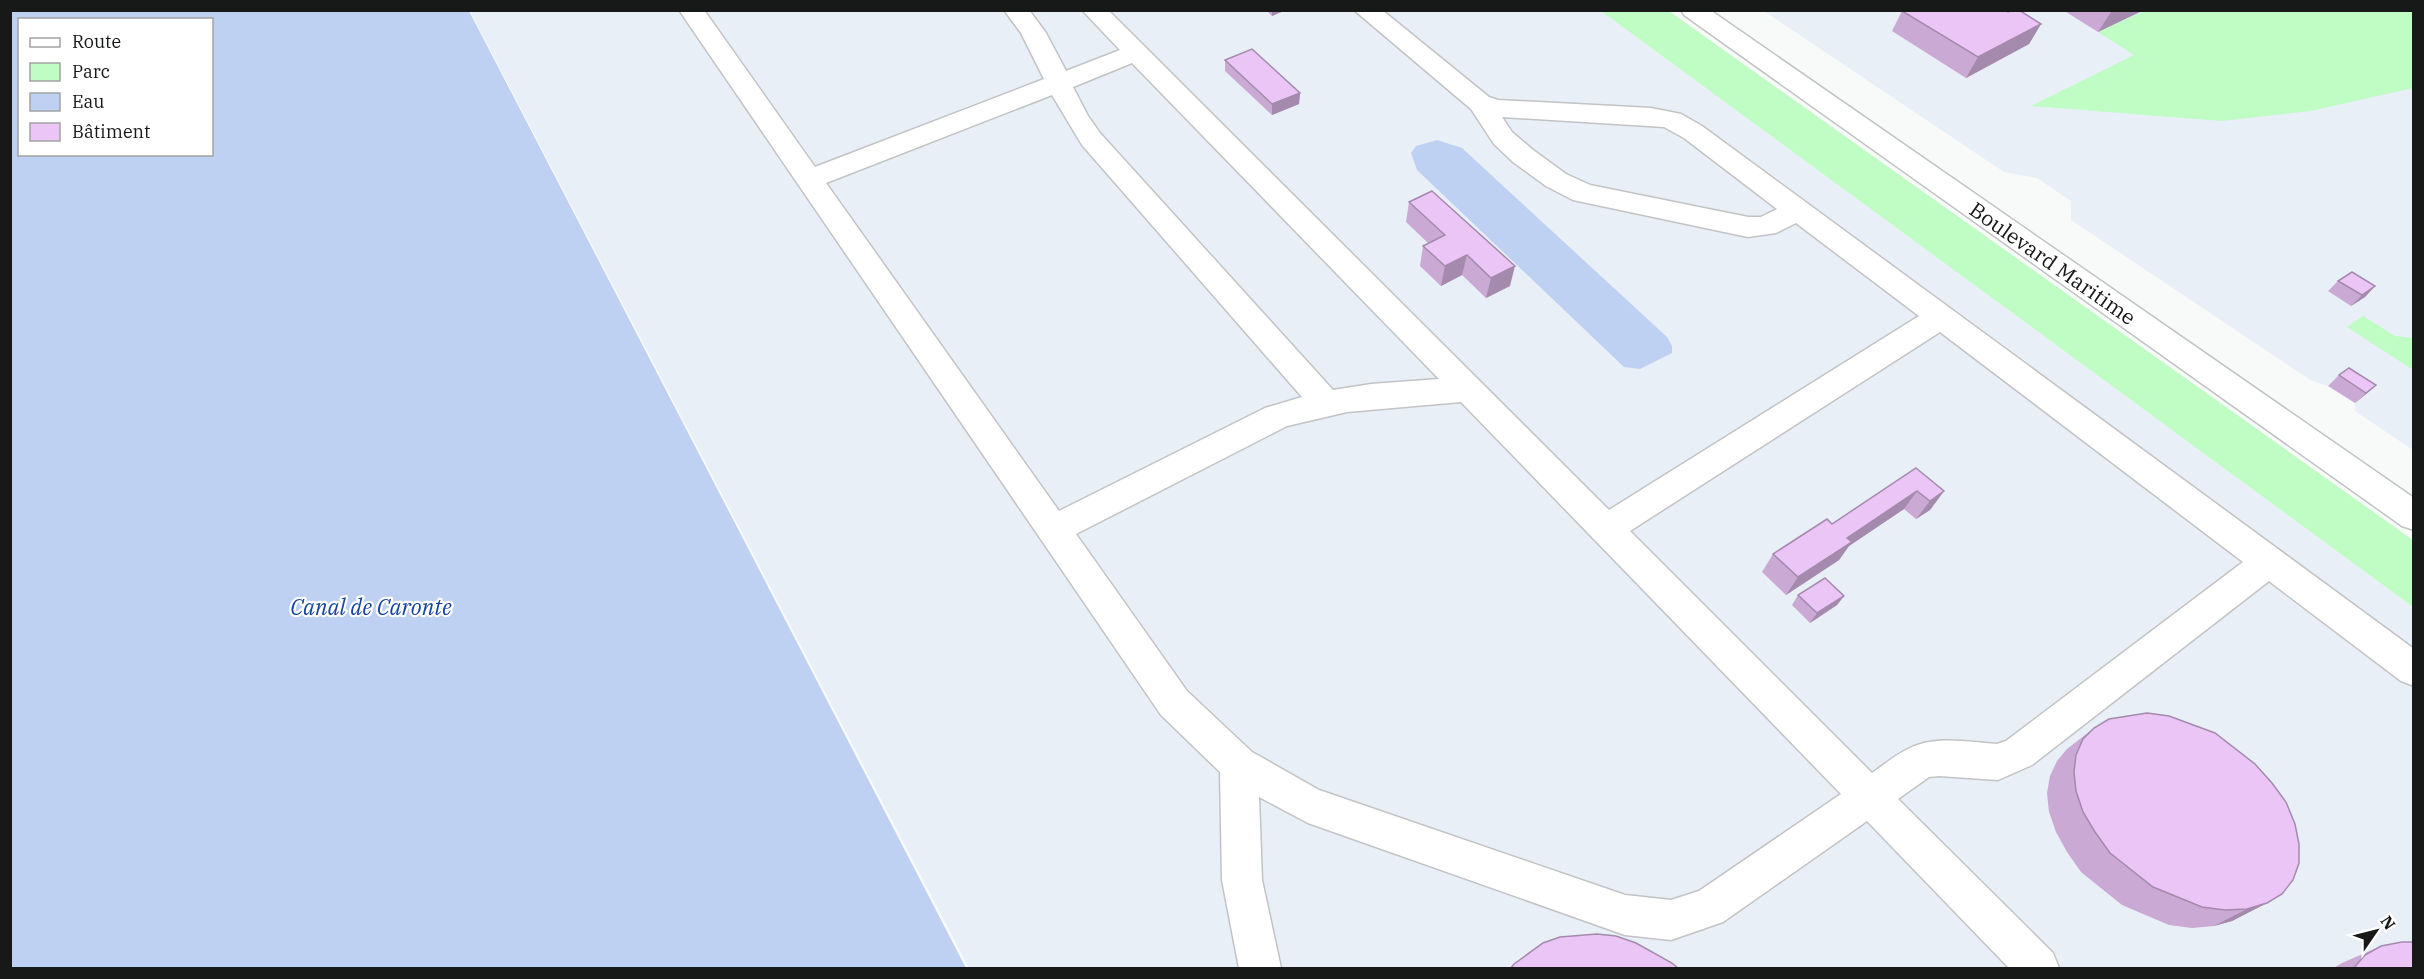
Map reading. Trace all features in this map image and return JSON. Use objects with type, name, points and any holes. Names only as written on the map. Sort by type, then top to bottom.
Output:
[{"type":"street","points":[[691,10],[1174,703],[1239,765],[1308,806],[1625,915],[1671,920],[1709,908],[1921,760],[1939,758],[1998,762],[2019,753],[2268,562]]},
{"type":"street","points":[[1016,10],[1030,25],[1060,82],[1071,109],[1091,139],[1326,403]]},
{"type":"street","points":[[1094,10],[2038,969]]},
{"type":"street","points":[[1366,10],[1480,103],[1503,138],[1523,156],[1556,180],[1583,193],[1748,227],[1766,226],[1798,210]]},
{"type":"street","name":"Boulevard Maritime","points":[[1693,10],[2414,516]]},
{"type":"street","points":[[809,180],[1136,53]]},
{"type":"street","points":[[1480,103],[1496,108],[1650,116],[1672,120],[1693,132],[2414,670]]},
{"type":"street","points":[[1606,529],[1940,317]]},
{"type":"street","points":[[1053,530],[1276,417],[1326,403],[1359,398],[1469,390]]},
{"type":"street","points":[[1239,765],[1242,880],[1260,969]]},
{"type":"shaded area","points":[[470,11],[1601,11],[2413,607],[2413,968],[969,968]]},
{"type":"shaded area","points":[[1764,11],[2413,11],[2413,450],[2355,411],[2355,403],[2364,395],[2339,378],[2328,386],[2312,381],[2071,220],[2071,201],[2037,178],[2004,172]]},
{"type":"green space","points":[[1601,11],[1669,11],[2413,540],[2413,607]]},
{"type":"green space","points":[[2144,11],[2413,11],[2413,88],[2311,111],[2222,121],[2031,106],[2134,55],[2098,32]]},
{"type":"green space","points":[[2363,316],[2395,336],[2413,338],[2413,370],[2347,327]]},
{"type":"water","name":"Canal de Caronte","points":[[10,11],[469,11],[966,968],[11,968]]},
{"type":"water","points":[[1437,140],[1462,148],[1667,337],[1672,346],[1672,353],[1640,369],[1624,367],[1417,170],[1411,153],[1416,146]]},
{"type":"building","points":[[2005,10],[2008,12],[2019,10],[2041,24],[1978,57],[1902,11]]},
{"type":"building","points":[[1252,49],[1300,93],[1272,104],[1225,60]]},
{"type":"building","points":[[1432,191],[1515,266],[1491,278],[1467,255],[1445,266],[1423,246],[1445,235],[1409,202]]},
{"type":"building","points":[[2352,272],[2375,286],[2362,295],[2338,281]]},
{"type":"building","points":[[2349,368],[2376,385],[2366,393],[2339,375]]},
{"type":"building","points":[[1916,468],[1944,491],[1930,501],[1917,491],[1847,538],[1852,542],[1798,577],[1773,554],[1827,519],[1832,524]]},
{"type":"building","points":[[1825,578],[1844,596],[1817,613],[1798,595]]},
{"type":"building","points":[[2147,713],[2169,716],[2215,733],[2255,764],[2272,783],[2286,802],[2295,824],[2299,844],[2299,863],[2293,880],[2282,894],[2267,903],[2247,909],[2225,910],[2202,907],[2153,887],[2110,853],[2083,812],[2076,791],[2074,772],[2076,755],[2083,739],[2094,728],[2109,719]]},
{"type":"building","points":[[1597,934],[1616,936],[1636,943],[1679,969],[1510,969],[1543,943],[1560,937]]},
{"type":"building","points":[[2414,942],[2414,969],[2353,969],[2365,955],[2381,946]]}]
